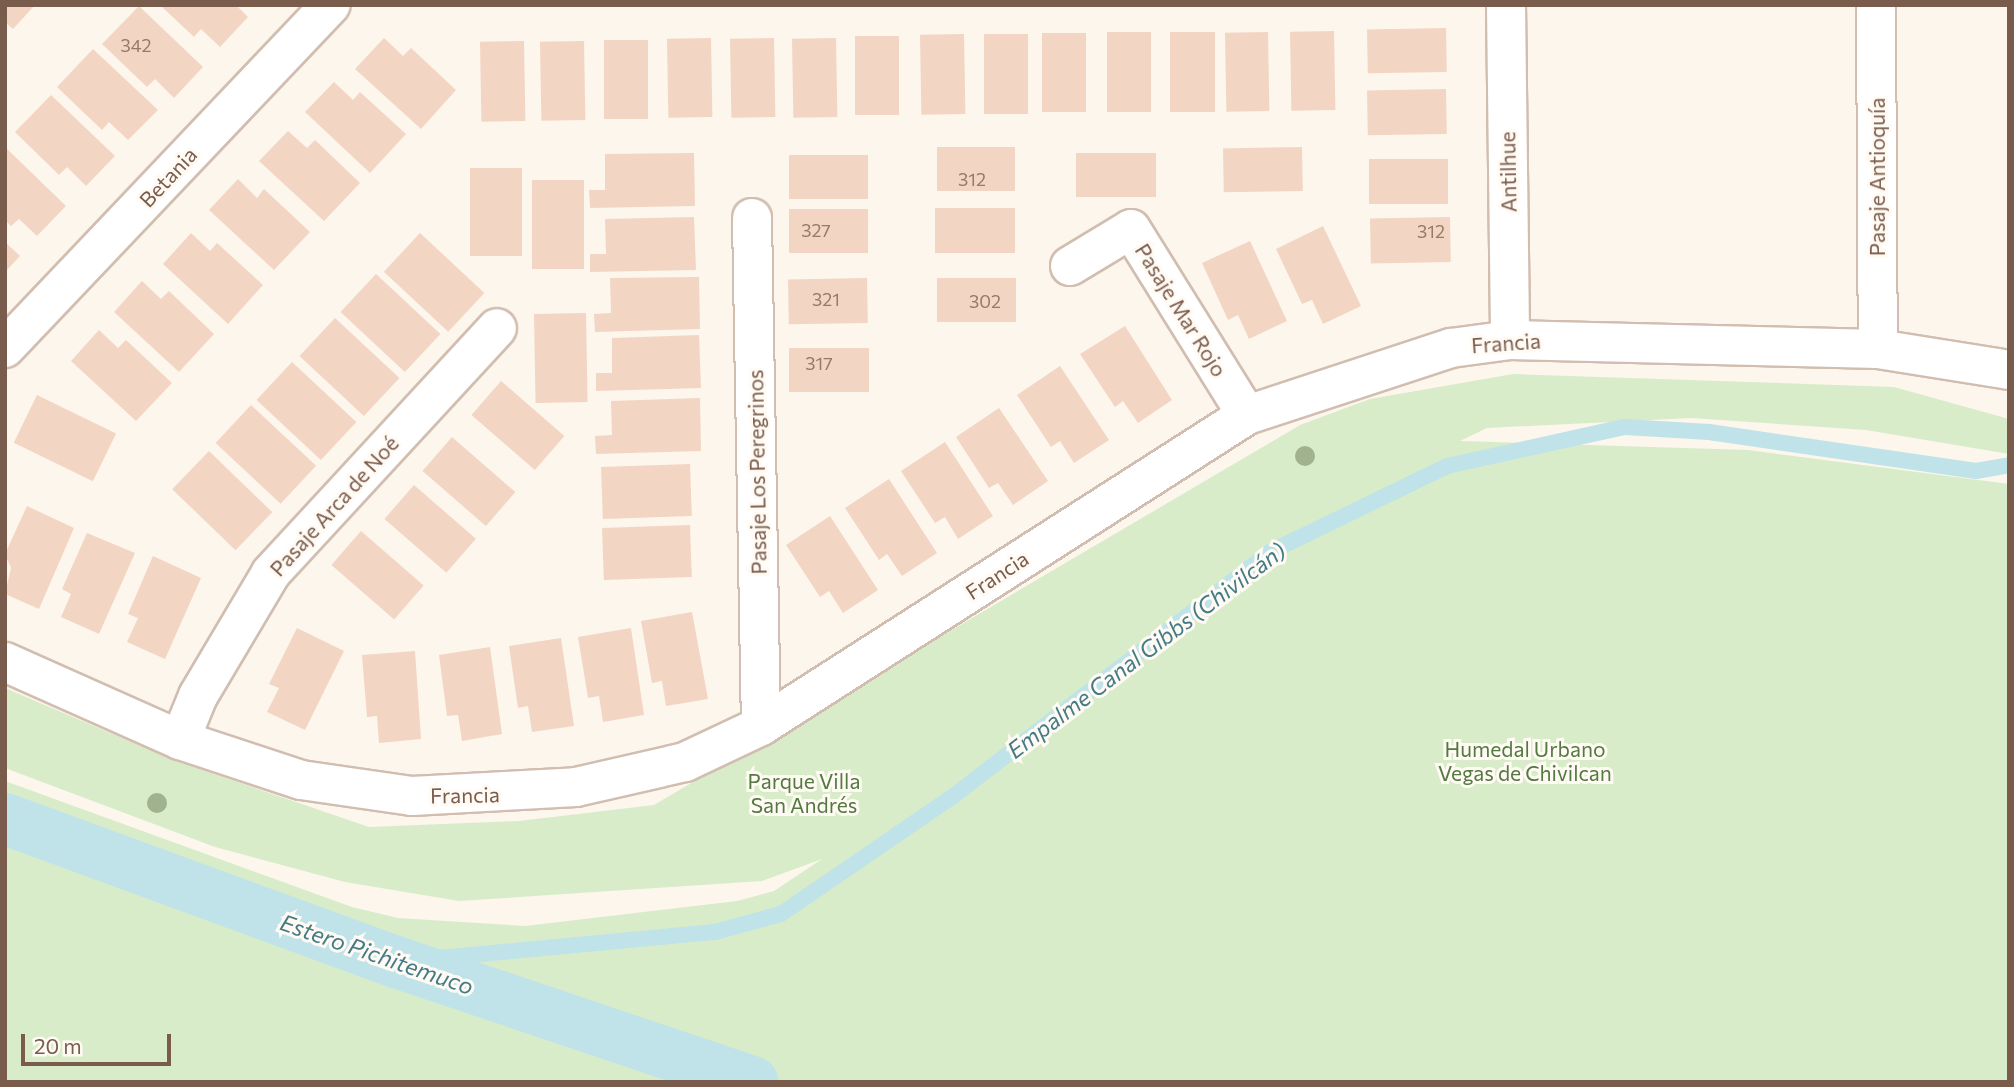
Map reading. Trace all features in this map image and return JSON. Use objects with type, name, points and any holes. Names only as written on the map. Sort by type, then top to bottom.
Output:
[{"type":"street","name":"Betania","points":[[5,348],[330,5]]},
{"type":"street","name":"Antilhue","points":[[1506,5],[1510,340]]},
{"type":"street","name":"Pasaje Antioquía","points":[[1877,5],[1878,349]]},
{"type":"street","name":"Pasaje Los Peregrinos","points":[[752,218],[761,726]]},
{"type":"street","name":"Pasaje Mar Rojo","points":[[1069,265],[1131,229],[1247,415]]},
{"type":"street","name":"Pasaje Arca de Noé","points":[[180,740],[198,696],[271,573],[496,328]]},
{"type":"street","name":"Francia","points":[[5,662],[180,740],[300,780],[460,797],[645,774],[761,726],[1247,415],[1451,348],[1510,340],[1878,349],[2009,370]]},
{"type":"green space","name":"Humedal Urbano Vegas de Chivilcan","points":[[1513,374],[1894,387],[2009,419],[2009,454],[1866,430],[1691,418],[1487,428],[1460,441],[1748,450],[2009,484],[2009,1082],[5,1082],[5,781],[352,907],[398,918],[525,926],[737,901],[774,891],[822,859],[762,881],[459,901],[345,882],[215,847],[5,768],[5,688],[176,761],[369,827],[519,821],[654,805],[1300,425],[1370,399]]},
{"type":"building","points":[[5,5],[35,5],[13,29],[5,22]]},
{"type":"building","points":[[160,5],[236,5],[248,17],[220,47],[201,29],[194,37]]},
{"type":"building","points":[[139,6],[203,67],[174,98],[155,79],[147,87],[102,44]]},
{"type":"building","points":[[1446,28],[1447,72],[1368,73],[1367,29]]},
{"type":"building","points":[[1334,31],[1335,110],[1291,111],[1290,32]]},
{"type":"building","points":[[1107,32],[1151,32],[1151,112],[1107,112]]},
{"type":"building","points":[[1170,32],[1215,32],[1215,112],[1170,112]]},
{"type":"building","points":[[1268,32],[1269,111],[1226,112],[1225,33]]},
{"type":"building","points":[[1042,33],[1086,33],[1086,112],[1042,112]]},
{"type":"building","points":[[964,34],[965,114],[921,115],[920,35]]},
{"type":"building","points":[[984,34],[1028,34],[1028,114],[984,114]]},
{"type":"building","points":[[855,36],[899,36],[899,115],[855,115]]},
{"type":"building","points":[[384,38],[403,56],[411,48],[456,90],[421,129],[355,69]]},
{"type":"building","points":[[711,38],[712,117],[668,118],[667,39]]},
{"type":"building","points":[[774,38],[775,117],[731,118],[730,39]]},
{"type":"building","points":[[836,38],[837,117],[793,118],[792,39]]},
{"type":"building","points":[[604,40],[648,40],[648,119],[604,119]]},
{"type":"building","points":[[524,41],[525,121],[481,122],[480,42]]},
{"type":"building","points":[[584,41],[585,120],[541,121],[540,42]]},
{"type":"building","points":[[93,49],[158,110],[128,140],[109,122],[102,130],[57,87]]},
{"type":"building","points":[[334,82],[353,100],[360,92],[406,134],[370,173],[305,112]]},
{"type":"building","points":[[1446,89],[1447,134],[1368,135],[1367,90]]},
{"type":"building","points":[[51,95],[115,156],[86,186],[67,167],[59,175],[15,132]]},
{"type":"building","points":[[288,131],[307,148],[315,140],[360,183],[324,221],[259,161]]},
{"type":"building","points":[[5,147],[66,206],[37,236],[19,219],[11,226],[5,220]]},
{"type":"building","points":[[937,147],[1015,147],[1015,191],[937,191]]},
{"type":"building","points":[[1302,147],[1303,191],[1224,192],[1223,148]]},
{"type":"building","points":[[694,153],[695,206],[590,208],[589,190],[605,190],[605,154]]},
{"type":"building","points":[[1076,153],[1156,153],[1156,197],[1076,197]]},
{"type":"building","points":[[789,155],[868,155],[868,199],[789,199]]},
{"type":"building","points":[[1369,159],[1448,159],[1448,204],[1369,204]]},
{"type":"building","points":[[470,168],[522,168],[522,256],[470,256]]},
{"type":"building","points":[[238,179],[257,198],[264,189],[310,232],[274,270],[209,210]]},
{"type":"building","points":[[532,180],[584,180],[584,269],[532,269]]},
{"type":"building","points":[[935,208],[1015,208],[1015,253],[935,253]]},
{"type":"building","points":[[789,209],[868,209],[868,253],[789,253]]},
{"type":"building","points":[[694,217],[696,270],[590,272],[590,254],[606,254],[605,219]]},
{"type":"building","points":[[1450,217],[1451,262],[1371,263],[1370,218]]},
{"type":"building","points":[[1323,226],[1361,306],[1323,324],[1312,300],[1302,304],[1276,249]]},
{"type":"building","points":[[191,233],[210,251],[217,243],[263,285],[228,324],[163,264]]},
{"type":"building","points":[[420,233],[484,293],[448,332],[384,272]]},
{"type":"building","points":[[1250,241],[1287,321],[1249,339],[1238,315],[1228,320],[1202,263]]},
{"type":"building","points":[[5,242],[20,256],[5,272]]},
{"type":"building","points":[[376,274],[440,334],[405,372],[341,312]]},
{"type":"building","points":[[699,277],[700,329],[595,332],[594,314],[611,313],[610,278]]},
{"type":"building","points":[[867,278],[868,323],[789,324],[788,279]]},
{"type":"building","points":[[937,278],[1016,278],[1016,322],[937,322]]},
{"type":"building","points":[[142,281],[161,299],[169,291],[214,334],[179,372],[114,312]]},
{"type":"building","points":[[586,313],[588,402],[536,403],[534,314]]},
{"type":"building","points":[[335,318],[399,378],[364,416],[300,356]]},
{"type":"building","points":[[1125,326],[1172,400],[1138,423],[1123,401],[1115,407],[1080,354]]},
{"type":"building","points":[[99,330],[118,348],[126,340],[172,383],[136,421],[71,361]]},
{"type":"building","points":[[699,335],[701,388],[596,391],[596,373],[612,373],[612,338]]},
{"type":"building","points":[[789,348],[869,348],[869,392],[789,392]]},
{"type":"building","points":[[292,362],[356,422],[321,460],[257,400]]},
{"type":"building","points":[[1060,366],[1109,440],[1074,463],[1060,441],[1051,447],[1017,395]]},
{"type":"building","points":[[501,381],[564,436],[535,470],[471,415]]},
{"type":"building","points":[[37,395],[116,434],[93,481],[14,443]]},
{"type":"building","points":[[700,398],[701,451],[596,454],[595,436],[612,435],[611,401]]},
{"type":"building","points":[[251,405],[316,466],[281,504],[216,443]]},
{"type":"building","points":[[999,408],[1048,481],[1013,505],[998,483],[989,488],[956,437]]},
{"type":"building","points":[[452,437],[515,492],[486,526],[422,471]]},
{"type":"building","points":[[945,442],[993,516],[958,539],[945,517],[935,523],[901,471]]},
{"type":"building","points":[[209,451],[272,512],[235,550],[172,489]]},
{"type":"building","points":[[690,464],[692,516],[603,519],[601,467]]},
{"type":"building","points":[[889,479],[937,553],[902,576],[887,554],[879,560],[845,508]]},
{"type":"building","points":[[414,485],[476,539],[446,573],[384,519]]},
{"type":"building","points":[[27,506],[74,528],[39,609],[5,594],[11,568],[5,554]]},
{"type":"building","points":[[830,516],[878,590],[843,613],[829,591],[820,597],[786,545]]},
{"type":"building","points":[[690,525],[692,577],[604,580],[602,528]]},
{"type":"building","points":[[361,531],[424,585],[394,619],[331,565]]},
{"type":"building","points":[[87,533],[135,553],[99,634],[61,617],[71,594],[62,589]]},
{"type":"building","points":[[153,556],[201,578],[165,659],[127,642],[138,618],[128,614]]},
{"type":"building","points":[[692,612],[708,699],[666,706],[662,681],[652,683],[641,621]]},
{"type":"building","points":[[297,628],[344,651],[305,730],[267,712],[279,688],[269,684]]},
{"type":"building","points":[[631,628],[644,715],[603,722],[599,696],[588,698],[578,637]]},
{"type":"building","points":[[561,638],[574,726],[532,732],[528,706],[518,708],[509,646]]},
{"type":"building","points":[[490,647],[502,734],[462,741],[458,715],[447,716],[439,655]]},
{"type":"building","points":[[415,651],[421,739],[379,743],[377,716],[367,717],[362,655]]},
{"type":"waterway","name":"Empalme Canal Gibbs (Chivilcán)","points":[[396,962],[715,932],[781,914],[956,794],[1270,552],[1447,466],[1625,427],[1709,432],[1976,471],[2009,465]]},
{"type":"waterway","name":"Estero Pichitemuco","points":[[5,819],[396,962],[752,1082]]},
{"type":"park label","name":"Parque Villa San Andrés","points":[[804,793]]}]
